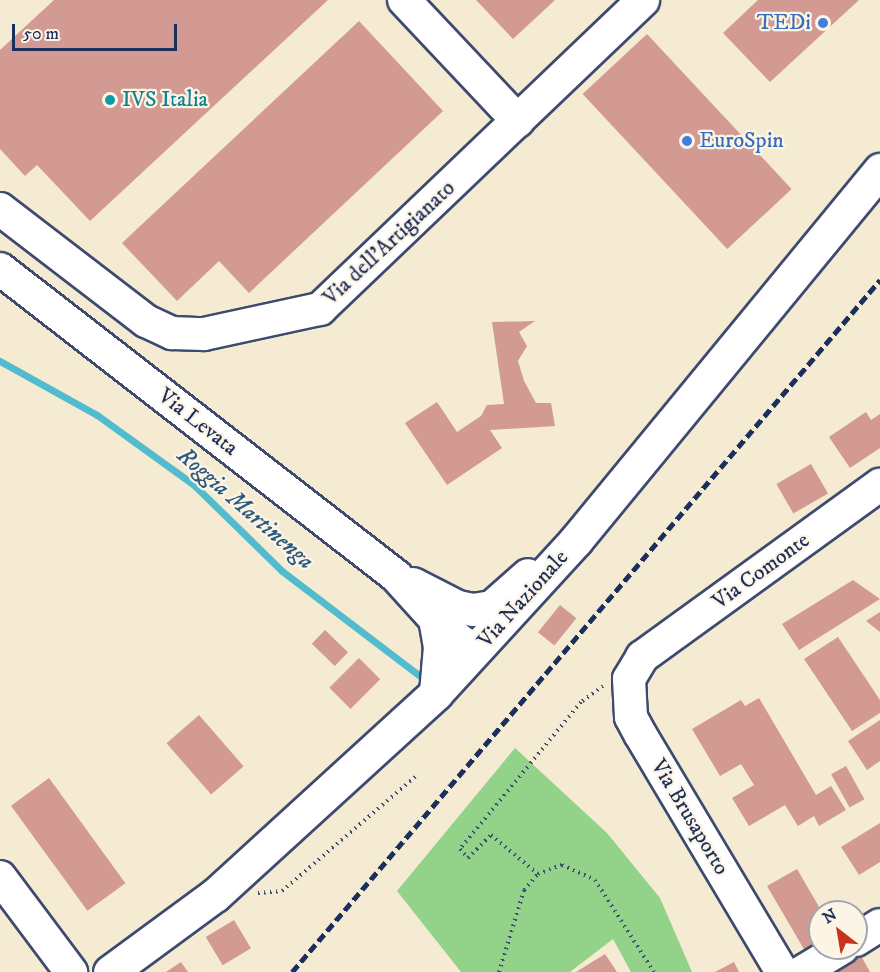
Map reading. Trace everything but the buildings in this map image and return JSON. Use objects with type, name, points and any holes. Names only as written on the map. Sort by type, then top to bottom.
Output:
[{"type":"main road","name":"Via Nazionale","points":[[110,972],[215,895],[436,693],[576,540],[880,170]]},
{"type":"street","points":[[404,0],[518,122]]},
{"type":"street","name":"Via dell'Artigianato","points":[[0,209],[146,321],[172,333],[204,334],[320,309],[643,0]]},
{"type":"street","name":"Via Levata","points":[[0,269],[447,613],[461,642],[477,649]]},
{"type":"street","name":"Via Comonte","points":[[642,657],[880,485]]},
{"type":"street","points":[[436,693],[440,647],[447,613],[492,607],[542,562],[576,540]]},
{"type":"street","name":"Via Brusaporto","points":[[642,657],[629,679],[631,717],[782,972]]},
{"type":"street","points":[[0,877],[71,972]]},
{"type":"street","points":[[802,972],[822,960]]},
{"type":"path","points":[[538,874],[492,835],[468,858],[460,849],[581,702],[607,683]]},
{"type":"path","points":[[215,895],[282,891],[416,776]]},
{"type":"path","points":[[500,972],[524,890],[538,874],[562,865],[595,880],[654,972]]},
{"type":"green space","points":[[515,748],[607,833],[660,898],[692,972],[631,972],[613,939],[570,972],[461,972],[397,891]]},
{"type":"waterway","name":"Roggia Martinenga","points":[[0,361],[97,415],[194,485],[282,571],[425,680]]},
{"type":"railway","points":[[292,972],[880,280]]},
{"type":"place","name":"TEDi","points":[[823,23]]},
{"type":"place","name":"IVS Italia","points":[[110,100]]},
{"type":"place","name":"EuroSpin","points":[[687,141]]}]
